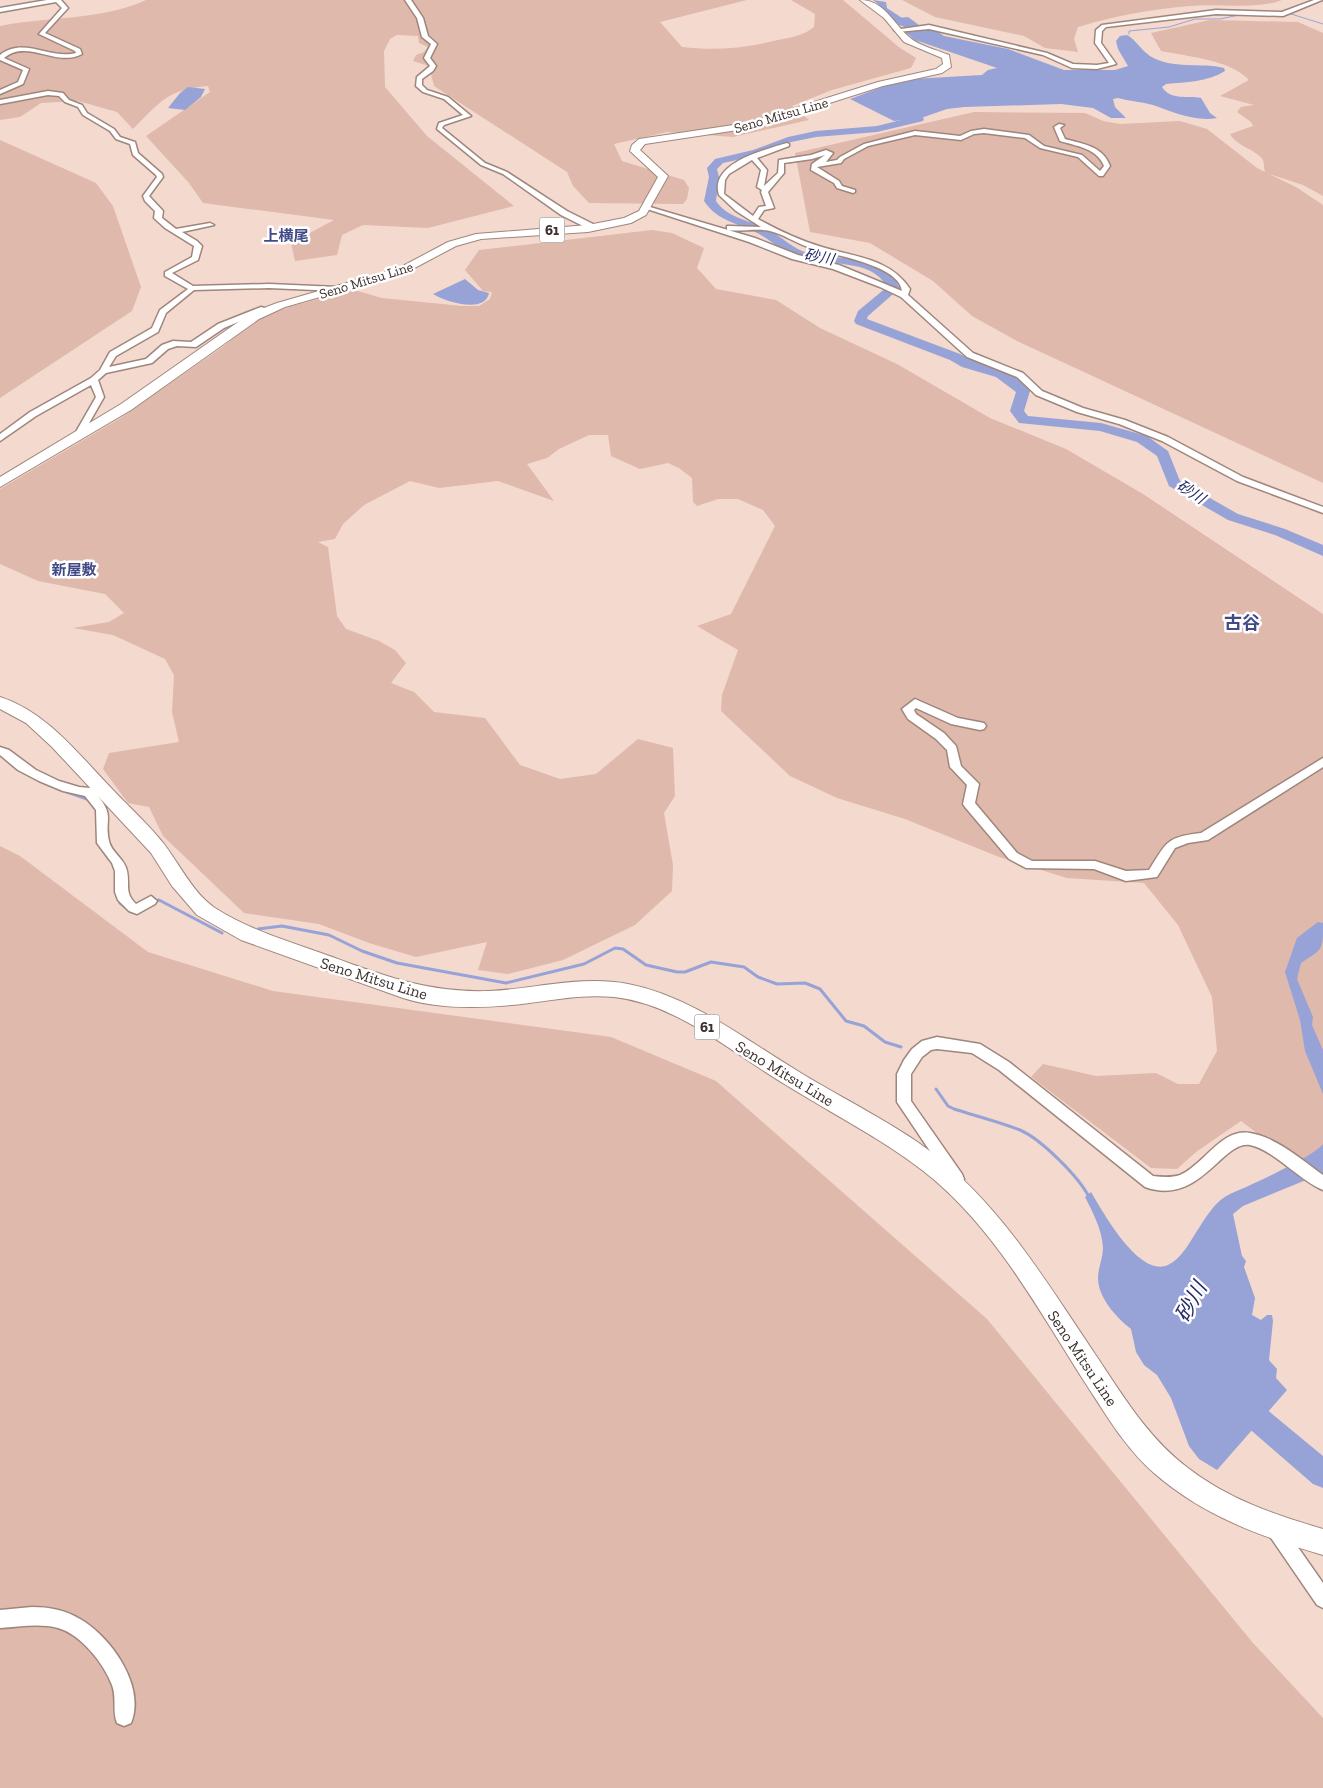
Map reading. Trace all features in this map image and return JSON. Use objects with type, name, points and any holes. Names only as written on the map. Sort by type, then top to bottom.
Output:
[{"type":"main road","name":"Seno Mitsu Line","points":[[0,483],[77,438],[152,390],[242,325],[281,305],[403,270],[452,244],[464,240],[496,234],[592,227],[630,220],[648,208],[651,197],[663,176],[635,151],[635,147],[642,141],[748,126],[881,84],[939,71],[948,65],[946,57],[907,40],[902,29],[864,0]]},
{"type":"main road","name":"Seno Mitsu Line","points":[[0,702],[32,719],[96,792],[157,848],[179,881],[204,910],[248,935],[410,992],[438,998],[502,998],[587,987],[630,992],[653,999],[735,1042],[888,1135],[960,1188],[1005,1240],[1116,1407],[1160,1462],[1185,1482],[1221,1505],[1274,1528],[1323,1542]]},
{"type":"street","points":[[0,10],[57,0],[65,8],[56,20],[43,30],[42,34],[78,50],[79,54],[64,58],[25,49],[8,52],[0,58]]},
{"type":"street","points":[[408,0],[420,18],[425,37],[434,44],[427,58],[433,66],[431,70],[419,78],[419,86],[425,91],[446,98],[468,116],[441,124],[439,128],[483,164],[505,173],[564,213],[592,227]]},
{"type":"street","points":[[902,29],[929,27],[956,35],[1001,43],[1044,54],[1072,66],[1097,67],[1113,64],[1098,43],[1099,30],[1104,26],[1206,13],[1246,12],[1283,14],[1319,0]]},
{"type":"street","points":[[0,58],[26,69],[21,82],[0,92]]},
{"type":"street","points":[[0,102],[48,93],[61,94],[68,101],[80,106],[85,114],[112,130],[118,138],[133,143],[135,154],[159,174],[160,177],[146,196],[147,200],[159,211],[158,218],[180,236],[194,241],[198,246],[195,258],[168,274],[192,288],[269,286],[338,289]]},
{"type":"street","points":[[814,165],[839,162],[842,158],[866,144],[915,133],[961,138],[973,132],[984,130],[1027,136],[1042,147],[1080,156],[1101,175],[1107,166],[1105,161],[1092,148],[1062,140],[1057,127],[1061,125]]},
{"type":"street","points":[[787,146],[728,170],[722,177],[721,194],[728,202],[769,229],[824,251],[883,267],[896,274],[906,289],[901,294]]},
{"type":"street","points":[[754,218],[757,217],[761,208],[770,208],[764,192],[781,173],[781,161],[812,157],[826,152],[830,153],[824,160],[814,165]]},
{"type":"street","points":[[754,158],[764,170],[760,187],[767,189]]},
{"type":"street","points":[[814,165],[813,169],[837,182],[838,187],[853,191]]},
{"type":"street","points":[[648,208],[795,256],[843,269],[888,288],[901,294],[934,320],[962,350],[1020,375],[1039,393],[1080,410],[1122,422],[1165,439],[1240,479],[1323,510]]},
{"type":"street","points":[[175,231],[210,225]]},
{"type":"street","points":[[713,228],[769,229]]},
{"type":"street","points":[[0,438],[33,414],[94,380],[113,354],[155,330],[159,325],[163,312],[189,294],[192,288]]},
{"type":"street","points":[[102,371],[149,361],[165,347],[176,344],[193,344],[221,326],[259,310],[281,305]]},
{"type":"street","points":[[77,438],[100,397],[94,380]]},
{"type":"street","points":[[980,726],[955,721],[915,703],[908,709],[912,716],[940,736],[952,748],[956,768],[973,784],[968,804],[1019,860],[1030,865],[1096,865],[1126,876],[1153,874],[1170,845],[1187,839],[1204,837],[1323,762]]},
{"type":"street","points":[[0,751],[7,753],[15,762],[63,787],[96,792],[102,809],[103,843],[110,860],[121,871],[120,892],[124,900],[133,908],[151,901]]},
{"type":"street","points":[[960,1188],[956,1177],[904,1102],[904,1074],[916,1053],[926,1045],[937,1043],[975,1048],[1004,1066],[1150,1182],[1162,1185],[1189,1179],[1228,1146],[1236,1141],[1249,1139],[1319,1181]]},
{"type":"street","points":[[1274,1528],[1323,1599]]},
{"type":"street","points":[[0,1620],[48,1618],[64,1621],[87,1635],[106,1655],[124,1693],[124,1716]]},
{"type":"shaded area","points":[[146,0],[747,0],[660,22],[682,47],[707,49],[754,45],[793,37],[814,27],[815,14],[791,0],[843,0],[900,48],[916,58],[911,68],[832,90],[792,106],[809,120],[733,137],[667,132],[614,144],[622,161],[684,180],[689,188],[687,199],[683,204],[589,203],[573,186],[567,172],[434,86],[429,66],[413,61],[416,55],[424,52],[428,47],[419,43],[418,36],[397,35],[390,39],[384,51],[385,87],[427,136],[514,206],[428,228],[363,225],[342,235],[337,255],[295,261],[291,243],[334,220],[203,203],[189,183],[146,136],[210,92],[208,86],[183,90],[174,94],[158,104],[133,129],[117,112],[78,101],[41,103],[20,117],[0,120],[0,26],[111,12]]},
{"type":"shaded area","points":[[902,0],[1282,0],[1261,5],[1176,7],[1105,20],[1078,27],[1074,39],[1078,52],[1045,48],[1024,36],[935,17]]},
{"type":"shaded area","points":[[1210,20],[1298,22],[1323,33],[1323,196],[1303,185],[1269,174],[1296,187],[1323,205],[1323,483],[1017,341],[972,316],[933,281],[870,243],[810,232],[795,153],[974,112],[1085,113],[1103,121],[1120,124],[1180,121],[1207,129],[1257,168],[1265,172],[1263,160],[1260,156],[1237,142],[1230,134],[1253,126],[1251,122],[1237,112],[1241,107],[1254,105],[1220,96],[1249,80],[1231,67],[1220,63],[1161,51],[1151,33]]},
{"type":"shaded area","points":[[0,140],[96,183],[113,206],[141,287],[132,311],[0,398]]},
{"type":"shaded area","points":[[652,230],[672,233],[704,248],[697,268],[716,289],[776,300],[820,328],[897,364],[990,418],[1066,449],[1143,494],[1323,614],[1323,1183],[1241,1121],[1196,1152],[1177,1169],[1151,1168],[1031,1077],[1043,1064],[1096,1076],[1156,1073],[1178,1084],[1199,1084],[1217,1051],[1212,997],[1178,925],[1144,883],[1067,878],[999,857],[905,819],[837,798],[790,776],[721,711],[722,695],[738,650],[697,626],[731,614],[775,526],[763,510],[738,499],[718,499],[697,506],[693,502],[692,478],[679,468],[668,463],[640,469],[611,456],[608,435],[589,435],[559,449],[547,458],[527,464],[554,501],[498,481],[439,488],[410,481],[364,505],[343,524],[335,539],[318,542],[328,547],[337,616],[346,629],[379,641],[395,650],[406,663],[391,683],[414,692],[434,712],[485,718],[520,765],[560,779],[596,774],[638,739],[673,748],[675,796],[664,813],[673,865],[672,891],[635,925],[563,960],[508,974],[478,970],[487,942],[416,957],[369,943],[319,924],[244,913],[163,836],[149,807],[128,803],[103,769],[109,753],[179,742],[172,712],[174,675],[165,659],[113,635],[73,628],[109,622],[124,613],[105,594],[38,581],[0,564],[0,489],[119,419],[224,346],[255,320],[292,306],[354,290],[382,298],[479,306],[490,299],[492,292],[483,291],[465,270],[479,250]]},
{"type":"shaded area","points":[[0,846],[20,856],[148,952],[273,991],[611,1037],[716,1081],[987,1319],[1253,1643],[1323,1718],[1323,1788],[0,1788]]},
{"type":"water","points":[[882,5],[898,18],[908,17],[919,25],[915,27],[934,29],[944,36],[1008,49],[1064,70],[1115,70],[1128,66],[1118,49],[1116,41],[1120,36],[1127,35],[1147,54],[1159,60],[1168,63],[1224,68],[1225,71],[1218,75],[1196,81],[1166,84],[1162,87],[1175,96],[1201,98],[1210,113],[1217,118],[1201,119],[1153,105],[1118,98],[1113,99],[1115,107],[1126,118],[1111,118],[1093,108],[1061,104],[964,107],[947,109],[921,118],[894,121],[850,99],[893,83],[912,79],[982,75],[988,70],[997,68],[915,40],[904,31],[910,29],[899,25],[880,8]]},
{"type":"water","points":[[188,87],[205,89],[201,97],[185,110],[168,108],[180,93]]},
{"type":"water","points":[[465,279],[478,290],[489,293],[486,299],[473,305],[455,303],[433,294]]},
{"type":"water","points":[[1318,922],[1323,923],[1322,944],[1318,951],[1301,963],[1297,979],[1313,1017],[1312,1025],[1323,1050],[1323,1094],[1305,1051],[1300,1020],[1285,972],[1297,938]]},
{"type":"water","points":[[1323,1144],[1323,1173],[1243,1206],[1233,1214],[1242,1256],[1246,1261],[1244,1267],[1255,1298],[1252,1315],[1261,1320],[1267,1315],[1272,1315],[1269,1360],[1277,1369],[1276,1378],[1287,1390],[1217,1470],[1199,1459],[1189,1446],[1171,1398],[1157,1375],[1144,1365],[1136,1352],[1131,1329],[1109,1307],[1101,1293],[1098,1278],[1103,1252],[1101,1234],[1085,1197],[1091,1192],[1113,1227],[1134,1253],[1145,1262],[1157,1266],[1168,1265],[1181,1255],[1207,1215],[1225,1197],[1294,1164],[1317,1150]]},
{"type":"waterway","name":"砂川","points":[[877,0],[883,4],[883,9],[902,22]]},
{"type":"waterway","points":[[1288,13],[1323,24]]},
{"type":"waterway","points":[[1129,34],[1129,31],[1169,27],[1195,19],[1220,19],[1244,14]]},
{"type":"waterway","name":"砂川","points":[[924,105],[911,108],[919,119],[877,129],[816,134],[788,140],[756,153],[719,161],[712,168],[714,177],[710,201],[714,207],[726,216],[762,231],[799,254],[856,263],[880,271],[889,278],[894,288],[862,314],[860,321],[955,357],[967,364],[1001,374],[1023,391],[1017,411],[1024,420],[1101,427],[1142,439],[1163,454],[1174,483],[1233,517],[1280,532],[1323,551]]},
{"type":"waterway","points":[[49,785],[71,793]]},
{"type":"waterway","points":[[67,792],[90,800]]},
{"type":"waterway","points":[[99,844],[109,859]]},
{"type":"waterway","points":[[116,890],[120,903],[131,912]]},
{"type":"waterway","points":[[154,902],[159,900],[222,933]]},
{"type":"waterway","points":[[258,929],[282,926],[329,935],[362,951],[397,963],[506,983],[584,964],[615,948],[623,949],[646,965],[677,972],[685,972],[711,962],[744,967],[758,977],[777,984],[805,983],[820,989],[846,1021],[864,1026],[885,1042],[901,1047]]},
{"type":"waterway","points":[[936,1089],[948,1106],[1020,1130],[1038,1141],[1068,1169],[1089,1197]]},
{"type":"waterway","name":"砂川","points":[[1239,1403],[1323,1474]]},
{"type":"district","name":"上横尾","points":[[286,236]]},
{"type":"district","name":"新屋敷","points":[[74,570]]},
{"type":"district","name":"古谷","points":[[1242,623]]}]
